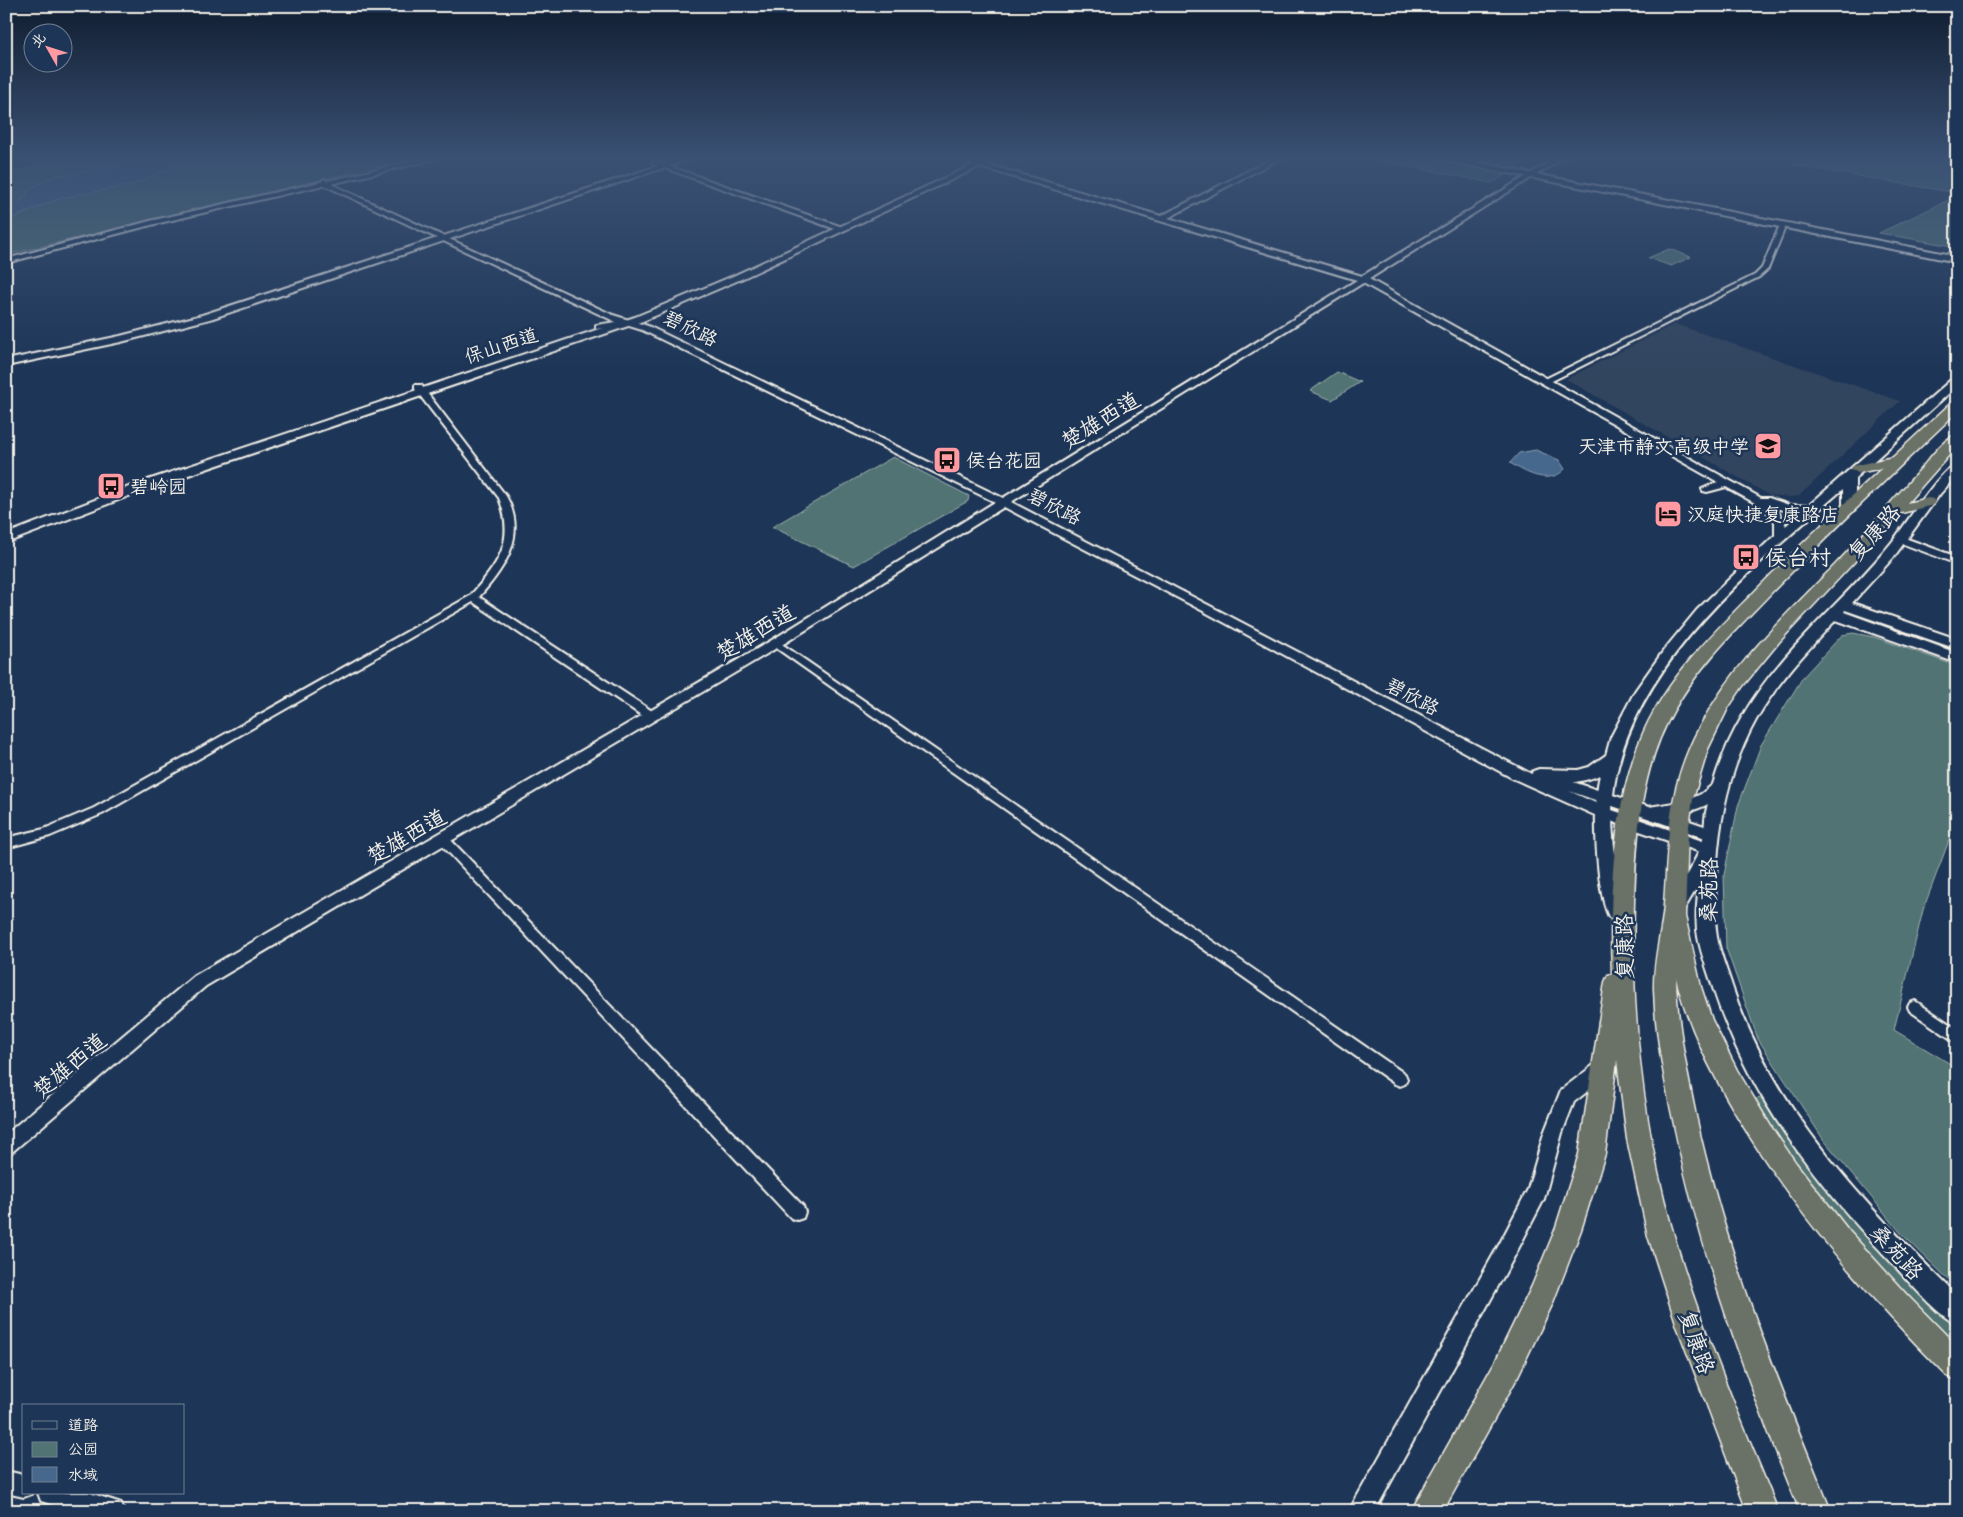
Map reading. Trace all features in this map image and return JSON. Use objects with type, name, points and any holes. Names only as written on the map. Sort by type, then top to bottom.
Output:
[{"type":"highway","name":"复康路","points":[[1763,1511],[1729,1427],[1679,1292],[1658,1222],[1639,1134],[1631,1074],[1621,938],[1637,777],[1649,742],[1664,711],[1682,682],[1731,625],[1849,506],[1957,405]]},
{"type":"highway","points":[[1929,467],[1957,438]]},
{"type":"highway","points":[[1854,474],[1901,457]]},
{"type":"highway","name":"复康路","points":[[1816,1511],[1782,1429],[1728,1282],[1692,1162],[1672,1054],[1665,969],[1668,938],[1675,910],[1679,824],[1697,755],[1707,730],[1723,701],[1742,674],[1894,510],[1929,467]]},
{"type":"highway","points":[[1894,510],[1931,497]]},
{"type":"highway","points":[[1675,910],[1687,975],[1696,1008],[1717,1056],[1772,1152],[1825,1221],[1896,1303],[1957,1366]]},
{"type":"highway","points":[[1426,1511],[1506,1370],[1542,1295],[1568,1230],[1592,1154],[1606,1066],[1621,938]]},
{"type":"main road","points":[[6,363],[86,347],[178,324],[461,229]]},
{"type":"main road","name":"保山西道","points":[[6,532],[140,480],[602,329],[635,322],[655,310],[736,278],[834,229]]},
{"type":"main road","points":[[1802,229],[1957,259]]},
{"type":"main road","points":[[1833,229],[1957,252]]},
{"type":"main road","points":[[6,356],[96,338],[182,317],[439,236]]},
{"type":"main road","points":[[602,329],[627,326],[635,322]]},
{"type":"main road","points":[[1621,938],[1610,882],[1604,806],[1612,760],[1634,707],[1668,654],[1713,602],[1781,537],[1854,474],[1957,380]]},
{"type":"main road","name":"保山西道","points":[[6,539],[143,486],[420,389]]},
{"type":"main road","points":[[1929,467],[1931,497]]},
{"type":"main road","name":"桑苑路","points":[[1957,468],[1931,497],[1902,540],[1840,609],[1781,670],[1749,718],[1736,745],[1716,800],[1710,841],[1707,932],[1724,999],[1750,1058],[1792,1126],[1844,1193],[1903,1260],[1957,1312]]},
{"type":"main road","points":[[1849,506],[1854,474]]},
{"type":"main road","points":[[1840,609],[1957,644]]},
{"type":"main road","points":[[1840,609],[1957,658]]},
{"type":"main road","points":[[1540,775],[1566,778],[1588,775],[1597,772],[1612,760]]},
{"type":"main road","points":[[1675,910],[1710,841]]},
{"type":"street","points":[[6,260],[129,229]]},
{"type":"street","name":"碧欣路","points":[[423,229],[610,317],[635,322],[1008,501],[1517,766],[1604,806]]},
{"type":"street","points":[[1199,229],[1367,279],[1770,502],[1793,509],[1813,508]]},
{"type":"street","name":"楚雄西道","points":[[6,1146],[200,980],[776,644],[1447,229]]},
{"type":"street","points":[[1549,379],[1757,276],[1765,269],[1781,229]]},
{"type":"street","points":[[1549,379],[1772,509],[1780,522],[1781,537]]},
{"type":"street","points":[[6,843],[46,833],[98,811],[473,598],[501,560],[511,536],[510,516],[502,498],[420,389]]},
{"type":"street","points":[[1707,490],[1727,483]]},
{"type":"street","name":"碧欣路","points":[[1008,501],[1482,755],[1575,801],[1679,824],[1710,841]]},
{"type":"street","points":[[1902,540],[1957,562]]},
{"type":"street","points":[[473,598],[651,716]]},
{"type":"street","points":[[776,644],[1400,1079]]},
{"type":"street","points":[[1634,814],[1679,824],[1721,786]]},
{"type":"street","points":[[442,838],[796,1212]]},
{"type":"street","points":[[1915,1007],[1957,1037]]},
{"type":"street","points":[[1360,1511],[1368,1501],[1537,1192],[1553,1133],[1567,1096],[1606,1066]]},
{"type":"street","points":[[6,1482],[22,1486]]},
{"type":"street","points":[[53,1494],[114,1511]]},
{"type":"shaded area","name":"天津市静文高级中学","points":[[1675,324],[1900,401],[1799,496],[1769,495],[1566,379]]},
{"type":"green space","points":[[6,229],[115,229],[6,255]]},
{"type":"green space","points":[[1888,229],[1957,229],[1957,247],[1879,233]]},
{"type":"green space","points":[[1669,249],[1691,257],[1671,266],[1648,258]]},
{"type":"green space","points":[[1337,372],[1360,382],[1332,400],[1310,391]]},
{"type":"green space","points":[[893,457],[969,496],[968,501],[854,566],[772,527]]},
{"type":"green space","points":[[1853,633],[1874,637],[1957,666],[1957,819],[1923,910],[1894,1030],[1957,1068],[1957,1288],[1901,1233],[1823,1139],[1758,1039],[1726,948],[1724,875],[1738,806],[1761,745],[1803,677],[1842,635]]},
{"type":"green space","points":[[1761,1098],[1784,1134],[1844,1211],[1905,1279],[1957,1328],[1957,1351],[1874,1262],[1788,1156],[1756,1099]]},
{"type":"water","points":[[1536,450],[1559,460],[1565,469],[1552,477],[1545,477],[1530,474],[1510,463],[1519,453]]},
{"type":"place","name":"天津市静文高级中学","points":[[1768,446]]},
{"type":"place","name":"侯台花园","points":[[947,460]]},
{"type":"place","name":"碧岭园","points":[[111,486]]},
{"type":"place","name":"汉庭快捷复康路店","points":[[1668,514]]},
{"type":"place","name":"侯台村","points":[[1746,557]]}]
